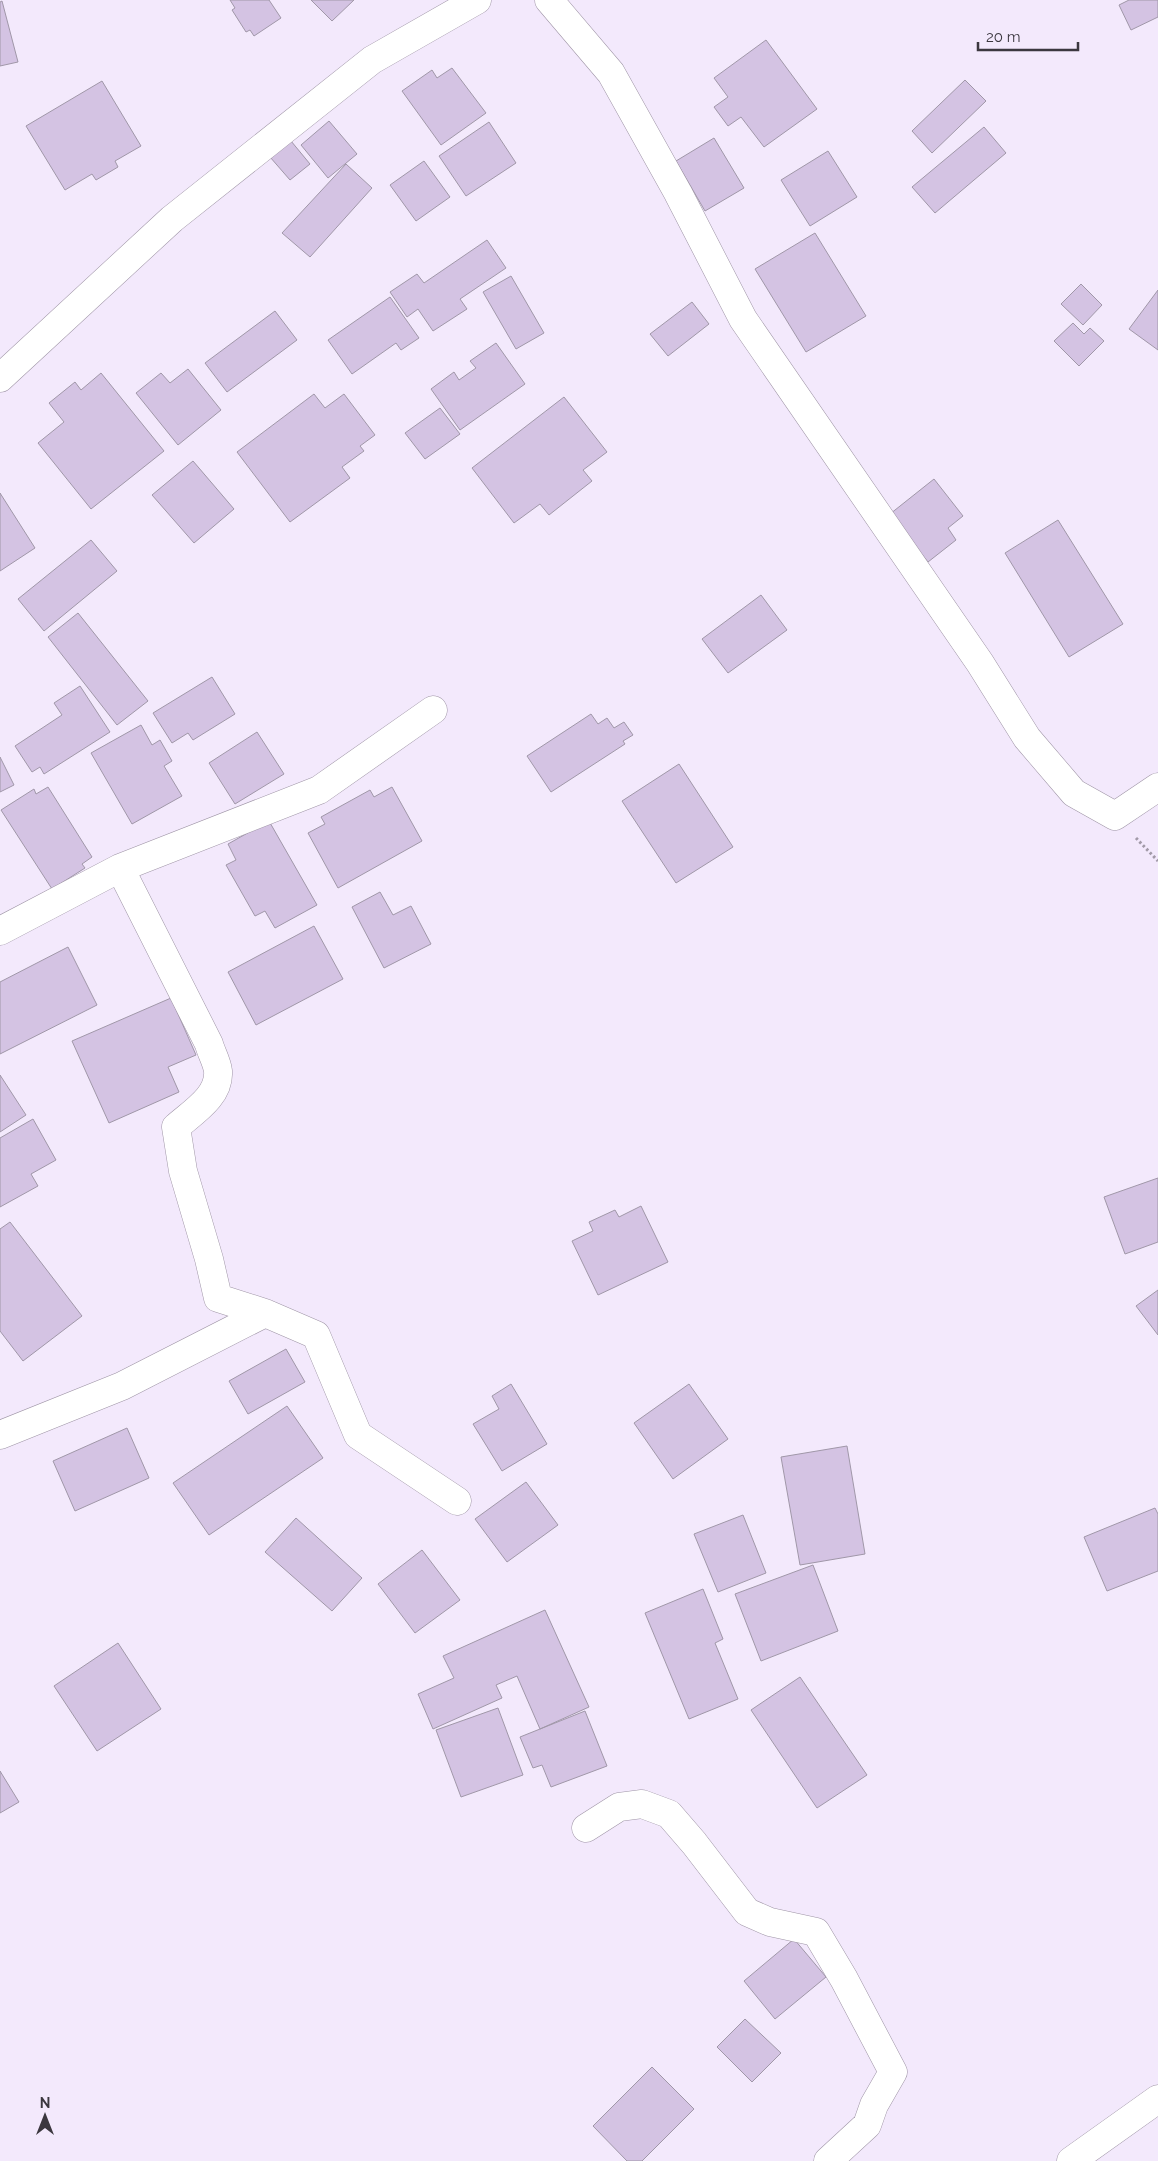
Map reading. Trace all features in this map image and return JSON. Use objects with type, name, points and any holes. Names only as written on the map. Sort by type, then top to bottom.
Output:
[{"type":"street","points":[[0,378],[172,219],[364,66],[477,0]]},
{"type":"street","points":[[549,0],[611,72],[678,193],[743,319],[980,664],[1027,738],[1074,793],[1115,816],[1158,788]]},
{"type":"street","points":[[0,931],[120,868],[319,790],[433,710]]},
{"type":"street","points":[[120,868],[209,1044],[218,1071],[216,1084],[210,1097],[176,1127],[183,1171],[209,1259],[218,1298],[265,1313],[316,1335],[358,1435],[457,1501]]},
{"type":"street","points":[[0,1434],[122,1386],[265,1313]]},
{"type":"street","points":[[586,1828],[619,1807],[642,1804],[669,1814],[694,1843],[746,1912],[770,1922],[816,1932],[844,1979],[893,2072],[874,2105],[867,2125],[828,2161]]},
{"type":"street","points":[[1071,2161],[1158,2099]]},
{"type":"building","points":[[230,0],[269,0],[281,18],[254,36],[250,30],[246,32],[232,10],[235,8]]},
{"type":"building","points":[[311,0],[354,0],[332,21]]},
{"type":"building","points":[[1129,0],[1158,0],[1158,17],[1131,30],[1119,5]]},
{"type":"building","points":[[2,1],[18,62],[0,66],[0,2]]},
{"type":"building","points":[[766,40],[817,109],[764,147],[741,117],[728,126],[714,107],[728,97],[714,78]]},
{"type":"building","points":[[452,68],[486,113],[441,145],[402,91],[432,70],[437,78]]},
{"type":"building","points":[[965,80],[986,101],[932,153],[912,131]]},
{"type":"building","points":[[102,81],[141,146],[115,161],[118,167],[96,180],[92,174],[65,190],[26,126]]},
{"type":"building","points":[[329,121],[357,154],[328,178],[301,145]]},
{"type":"building","points":[[489,122],[516,163],[466,196],[439,156]]},
{"type":"building","points":[[984,127],[1006,153],[935,213],[912,187]]},
{"type":"building","points":[[714,138],[744,188],[705,211],[676,161]]},
{"type":"building","points":[[291,141],[310,164],[290,180],[270,157]]},
{"type":"building","points":[[828,151],[857,197],[810,226],[781,180]]},
{"type":"building","points":[[424,161],[450,197],[416,221],[390,185]]},
{"type":"building","points":[[346,164],[372,188],[310,257],[282,233]]},
{"type":"building","points":[[815,233],[866,316],[806,352],[755,269]]},
{"type":"building","points":[[487,240],[506,268],[460,299],[467,309],[433,331],[418,309],[407,317],[390,292],[417,274],[424,283]]},
{"type":"building","points":[[511,276],[544,333],[516,349],[483,292]]},
{"type":"building","points":[[1081,284],[1102,305],[1083,325],[1061,304]]},
{"type":"building","points":[[1158,290],[1158,350],[1129,329]]},
{"type":"building","points":[[390,297],[419,338],[401,350],[396,343],[352,374],[328,340]]},
{"type":"building","points":[[692,302],[709,324],[668,356],[650,334]]},
{"type":"building","points":[[275,311],[297,340],[227,392],[205,363]]},
{"type":"building","points":[[1073,323],[1084,334],[1090,328],[1104,341],[1079,366],[1054,341]]},
{"type":"building","points":[[496,343],[525,384],[460,430],[431,389],[454,372],[459,380],[476,368],[470,361]]},
{"type":"building","points":[[188,369],[221,410],[178,445],[136,393],[161,373],[170,383]]},
{"type":"building","points":[[101,373],[164,451],[91,509],[38,443],[64,422],[49,403],[75,382],[81,390]]},
{"type":"building","points":[[314,394],[325,408],[344,394],[375,435],[360,446],[364,451],[342,467],[350,478],[290,522],[237,452]]},
{"type":"building","points":[[564,397],[607,452],[583,470],[592,481],[549,515],[540,504],[514,523],[472,468]]},
{"type":"building","points":[[440,408],[460,434],[425,459],[405,433]]},
{"type":"building","points":[[193,461],[234,509],[194,543],[152,495]]},
{"type":"building","points":[[934,479],[963,516],[948,528],[956,540],[928,562],[890,514]]},
{"type":"building","points":[[0,493],[35,548],[0,571]]},
{"type":"building","points":[[1058,520],[1123,624],[1069,657],[1005,553]]},
{"type":"building","points":[[91,540],[117,571],[44,631],[18,599]]},
{"type":"building","points":[[761,595],[787,630],[728,673],[702,639]]},
{"type":"building","points":[[78,613],[148,701],[117,725],[48,637]]},
{"type":"building","points":[[212,677],[235,714],[193,740],[188,733],[172,743],[153,713]]},
{"type":"building","points":[[80,686],[110,732],[44,774],[40,767],[32,772],[15,746],[62,715],[54,703]]},
{"type":"building","points":[[591,714],[598,724],[607,718],[614,728],[624,722],[633,735],[623,741],[625,744],[551,792],[527,756]]},
{"type":"building","points":[[141,725],[152,745],[160,740],[172,761],[164,766],[182,796],[132,824],[91,753]]},
{"type":"building","points":[[257,732],[284,774],[235,804],[209,763]]},
{"type":"building","points":[[0,757],[14,785],[0,792]]},
{"type":"building","points":[[679,764],[733,847],[676,883],[622,801]]},
{"type":"building","points":[[48,787],[92,857],[82,864],[85,868],[52,889],[1,810],[34,789],[36,794]]},
{"type":"building","points":[[392,787],[422,841],[338,888],[308,833],[325,824],[321,817],[370,790],[374,797]]},
{"type":"building","points":[[269,821],[317,905],[275,928],[265,911],[255,916],[226,865],[236,860],[228,844]]},
{"type":"building","points":[[380,892],[393,915],[411,906],[431,944],[384,968],[352,907]]},
{"type":"building","points":[[314,926],[343,979],[256,1025],[228,972]]},
{"type":"building","points":[[68,947],[97,1005],[0,1054],[0,982]]},
{"type":"building","points":[[171,998],[196,1055],[168,1067],[179,1092],[109,1123],[72,1041]]},
{"type":"building","points":[[0,1075],[26,1115],[0,1132]]},
{"type":"building","points":[[33,1119],[56,1160],[31,1174],[38,1186],[0,1207],[0,1138]]},
{"type":"building","points":[[1158,1178],[1158,1242],[1125,1254],[1104,1197]]},
{"type":"building","points":[[641,1206],[668,1262],[598,1295],[572,1241],[593,1231],[589,1222],[615,1210],[619,1217]]},
{"type":"building","points":[[10,1222],[82,1316],[23,1361],[0,1331],[0,1229]]},
{"type":"building","points":[[1158,1290],[1158,1335],[1136,1306]]},
{"type":"building","points":[[286,1349],[305,1382],[248,1414],[229,1381]]},
{"type":"building","points":[[511,1384],[547,1444],[502,1471],[473,1424],[499,1409],[492,1396]]},
{"type":"building","points":[[689,1384],[728,1439],[673,1479],[634,1423]]},
{"type":"building","points":[[287,1406],[323,1458],[209,1535],[173,1483]]},
{"type":"building","points":[[127,1428],[149,1478],[75,1511],[53,1461]]},
{"type":"building","points":[[847,1446],[865,1554],[800,1565],[781,1457]]},
{"type":"building","points":[[526,1482],[558,1525],[507,1562],[475,1519]]},
{"type":"building","points":[[1155,1508],[1158,1514],[1158,1571],[1107,1591],[1084,1537]]},
{"type":"building","points":[[743,1515],[766,1573],[718,1592],[694,1534]]},
{"type":"building","points":[[296,1518],[362,1578],[332,1611],[265,1552]]},
{"type":"building","points":[[422,1550],[460,1600],[415,1633],[378,1584]]},
{"type":"building","points":[[813,1565],[838,1631],[761,1661],[735,1594]]},
{"type":"building","points":[[703,1589],[723,1639],[715,1643],[738,1699],[689,1719],[645,1613]]},
{"type":"building","points":[[545,1610],[589,1707],[540,1729],[517,1676],[496,1685],[502,1698],[433,1729],[418,1694],[454,1678],[443,1656]]},
{"type":"building","points":[[118,1643],[161,1709],[97,1751],[54,1686]]},
{"type":"building","points":[[800,1677],[867,1775],[817,1808],[751,1710]]},
{"type":"building","points":[[498,1708],[523,1775],[461,1797],[436,1730]]},
{"type":"building","points":[[585,1711],[607,1766],[551,1787],[542,1765],[533,1768],[520,1737]]},
{"type":"building","points":[[0,1771],[19,1802],[0,1813]]},
{"type":"building","points":[[794,1939],[826,1977],[775,2019],[744,1981]]},
{"type":"building","points":[[745,2019],[781,2053],[752,2082],[717,2047]]},
{"type":"building","points":[[652,2067],[694,2109],[642,2161],[627,2161],[593,2126]]}]
